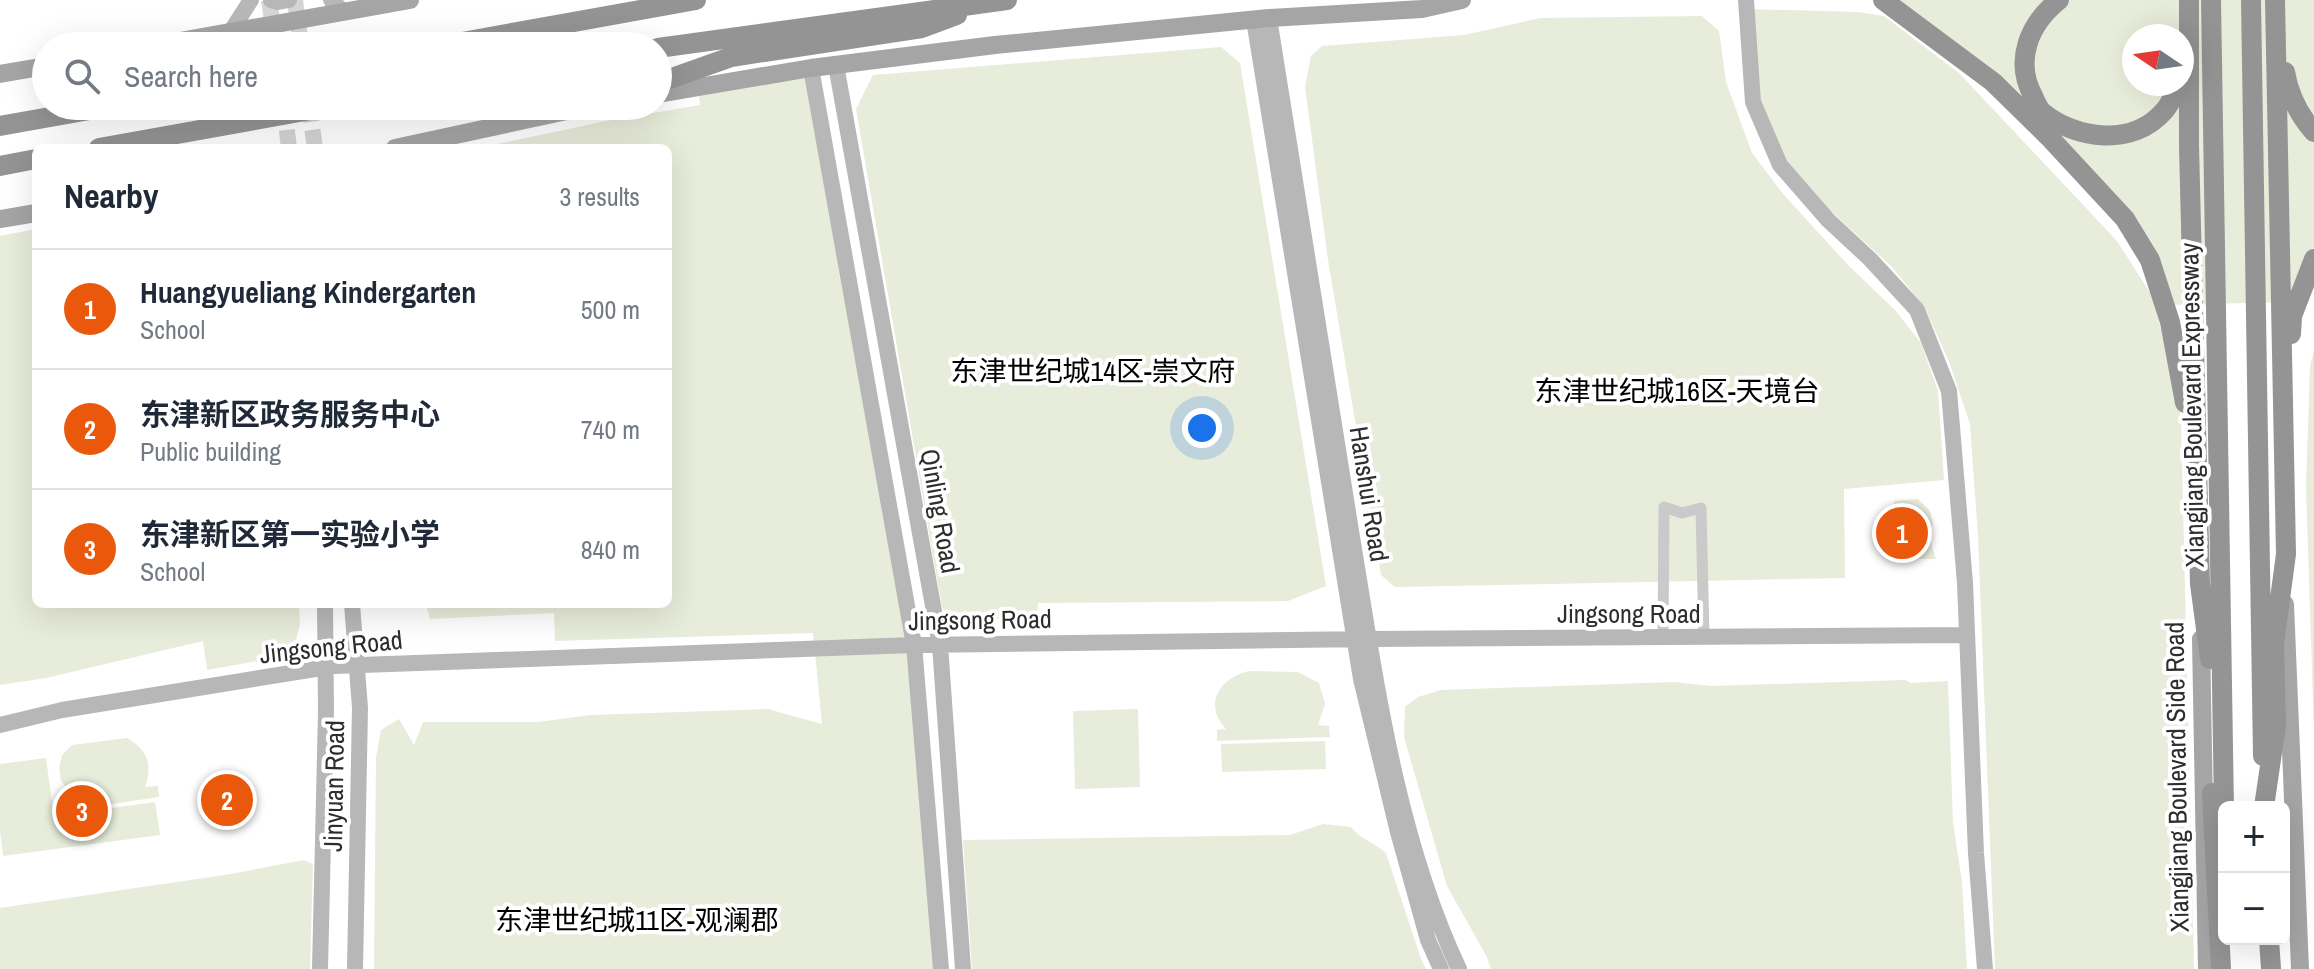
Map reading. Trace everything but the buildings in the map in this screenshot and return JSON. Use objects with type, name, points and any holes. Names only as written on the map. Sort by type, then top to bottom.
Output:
[{"type":"highway","points":[[518,32],[696,0]]},
{"type":"highway","points":[[1883,0],[1993,82],[2125,219],[2150,260],[2170,322],[2198,468]]},
{"type":"highway","points":[[2059,0],[2044,12],[2025,47],[2025,81],[2040,110],[2068,129],[2107,136],[2122,135],[2149,124],[2166,110],[2172,96]]},
{"type":"highway","points":[[2189,0],[2190,24]]},
{"type":"highway","name":"Xiangjiang Boulevard Expressway","points":[[2211,0],[2224,801]]},
{"type":"highway","points":[[2251,0],[2264,801]]},
{"type":"highway","points":[[2275,0],[2284,580],[2274,644],[2277,801]]},
{"type":"highway","points":[[672,46],[1002,1]]},
{"type":"highway","points":[[672,78],[731,57],[922,28],[1002,1]]},
{"type":"highway","points":[[2275,24],[2289,93],[2314,132]]},
{"type":"highway","points":[[2189,96],[2200,584],[2208,653],[2224,969]]},
{"type":"highway","points":[[0,126],[34,120]]},
{"type":"highway","points":[[121,144],[255,120]]},
{"type":"highway","points":[[0,166],[32,160]]},
{"type":"highway","points":[[2283,474],[2292,316],[2314,259]]},
{"type":"highway","points":[[2208,653],[2221,705]]},
{"type":"highway","points":[[2265,801],[2276,725]]},
{"type":"highway","points":[[2224,969],[2230,945]]},
{"type":"highway","points":[[2231,945],[2233,969]]},
{"type":"highway","points":[[2269,945],[2271,969]]},
{"type":"highway","points":[[2282,945],[2284,969]]},
{"type":"main road","points":[[226,32],[337,5],[410,0]]},
{"type":"main road","points":[[672,92],[811,68],[995,45],[1261,19],[1422,9],[1462,0]]},
{"type":"main road","points":[[0,74],[32,68]]},
{"type":"main road","points":[[414,144],[525,120]]},
{"type":"main road","points":[[0,219],[32,214]]},
{"type":"main road","points":[[2284,580],[2300,969]]},
{"type":"main road","name":"Xiangjiang Boulevard Side Road","points":[[2200,584],[2207,969]]},
{"type":"street","points":[[231,31],[251,0]]},
{"type":"street","points":[[271,0],[289,0]]},
{"type":"street","points":[[1746,0],[1753,102],[1780,165],[1828,220],[1870,259],[1917,310],[1949,391],[1967,635],[1976,853],[1985,969]]},
{"type":"street","name":"Hanshui Road","points":[[1261,19],[1386,787],[1428,940],[1441,969]]},
{"type":"street","name":"Qinling Road","points":[[836,65],[940,645],[963,969]]},
{"type":"street","name":"Qinling Road","points":[[811,68],[914,645],[941,969]]},
{"type":"street","points":[[1663,638],[1664,507],[1682,513],[1701,508],[1704,637]]},
{"type":"street","name":"Jinyuan Road","points":[[320,969],[325,608]]},
{"type":"street","name":"Jinyuan Road","points":[[352,608],[360,708],[355,969]]},
{"type":"street","name":"Jingsong Road","points":[[0,725],[62,710],[326,667],[356,665],[914,645],[1967,635]]},
{"type":"street","name":"Hanshui Road","points":[[1362,639],[1394,777],[1441,931],[1459,969]]},
{"type":"green space","points":[[1894,0],[2314,0],[2314,247],[2305,262],[2292,302],[2168,305],[2157,262],[2138,220],[2080,158]]},
{"type":"green space","points":[[1747,9],[1858,12],[1884,16],[1959,73],[2117,241],[2151,294],[2181,418],[2194,969],[1995,969],[1978,536],[1970,424],[1950,364],[1925,308],[1892,267],[1809,191],[1786,161],[1761,104]]},
{"type":"green space","points":[[1702,16],[1719,31],[1726,82],[1752,153],[1784,195],[1848,265],[1895,310],[1921,343],[1938,391],[1944,480],[1844,489],[1845,578],[1395,587],[1381,575],[1328,260],[1305,87],[1311,56],[1322,46],[1464,35],[1540,18]]},
{"type":"green space","points":[[1221,47],[1240,63],[1326,586],[1288,601],[1038,603],[1037,622],[999,619],[959,621],[942,608],[856,109],[873,75]]},
{"type":"green space","points":[[811,68],[914,645],[940,969],[374,969],[376,758],[381,730],[399,719],[414,745],[423,722],[538,722],[591,715],[768,709],[822,724],[813,633],[555,641],[554,613],[430,619],[427,608],[672,608],[672,144],[497,144],[612,120],[672,120],[672,110],[700,105],[698,87]]},
{"type":"green space","points":[[32,230],[32,608],[299,608],[300,625],[292,655],[207,670],[203,641],[46,678],[0,685],[0,236]]},
{"type":"green space","points":[[2314,350],[2314,733],[2306,487],[2310,366]]},
{"type":"green space","points":[[1918,499],[1930,511],[1933,523],[1929,536],[1936,559],[1898,559],[1894,501]]},
{"type":"green space","points":[[1249,671],[1298,672],[1319,683],[1325,704],[1318,725],[1329,726],[1330,737],[1217,741],[1217,730],[1226,729],[1216,711],[1218,694],[1230,680]]},
{"type":"green space","points":[[1905,680],[1911,683],[1948,681],[1953,822],[1962,882],[1967,969],[1491,969],[1447,886],[1404,737],[1405,707],[1418,697],[1441,690],[1674,682],[1711,686]]},
{"type":"green space","points":[[1138,709],[1140,787],[1075,789],[1073,711]]},
{"type":"green space","points":[[127,738],[144,753],[149,772],[145,787],[158,786],[159,797],[58,812],[56,800],[74,797],[61,781],[59,768],[62,755],[72,745]]},
{"type":"green space","points":[[1325,741],[1326,769],[1222,772],[1221,744]]},
{"type":"green space","points":[[46,758],[54,816],[155,802],[160,835],[3,856],[0,764]]},
{"type":"green space","points":[[1323,824],[1351,827],[1386,853],[1426,969],[972,969],[963,840],[1290,835]]},
{"type":"green space","points":[[304,860],[313,864],[310,969],[0,969],[0,908],[231,874]]},
{"type":"tunnel","points":[[269,0],[274,32]]},
{"type":"tunnel","points":[[295,0],[299,32]]},
{"type":"tunnel","points":[[286,120],[289,144]]},
{"type":"tunnel","points":[[311,120],[314,144]]},
{"type":"place","name":"Huangyueliang Kindergarten","points":[[1902,533]]},
{"type":"place","name":"东津新区政务服务中心","points":[[227,800]]},
{"type":"place","name":"东津新区第一实验小学","points":[[82,811]]},
{"type":"district","name":"东津世纪城14区-崇文府","points":[[1093,371]]},
{"type":"district","name":"东津世纪城16区-天境台","points":[[1677,391]]},
{"type":"district","name":"东津世纪城11区-观澜郡","points":[[637,920]]}]
